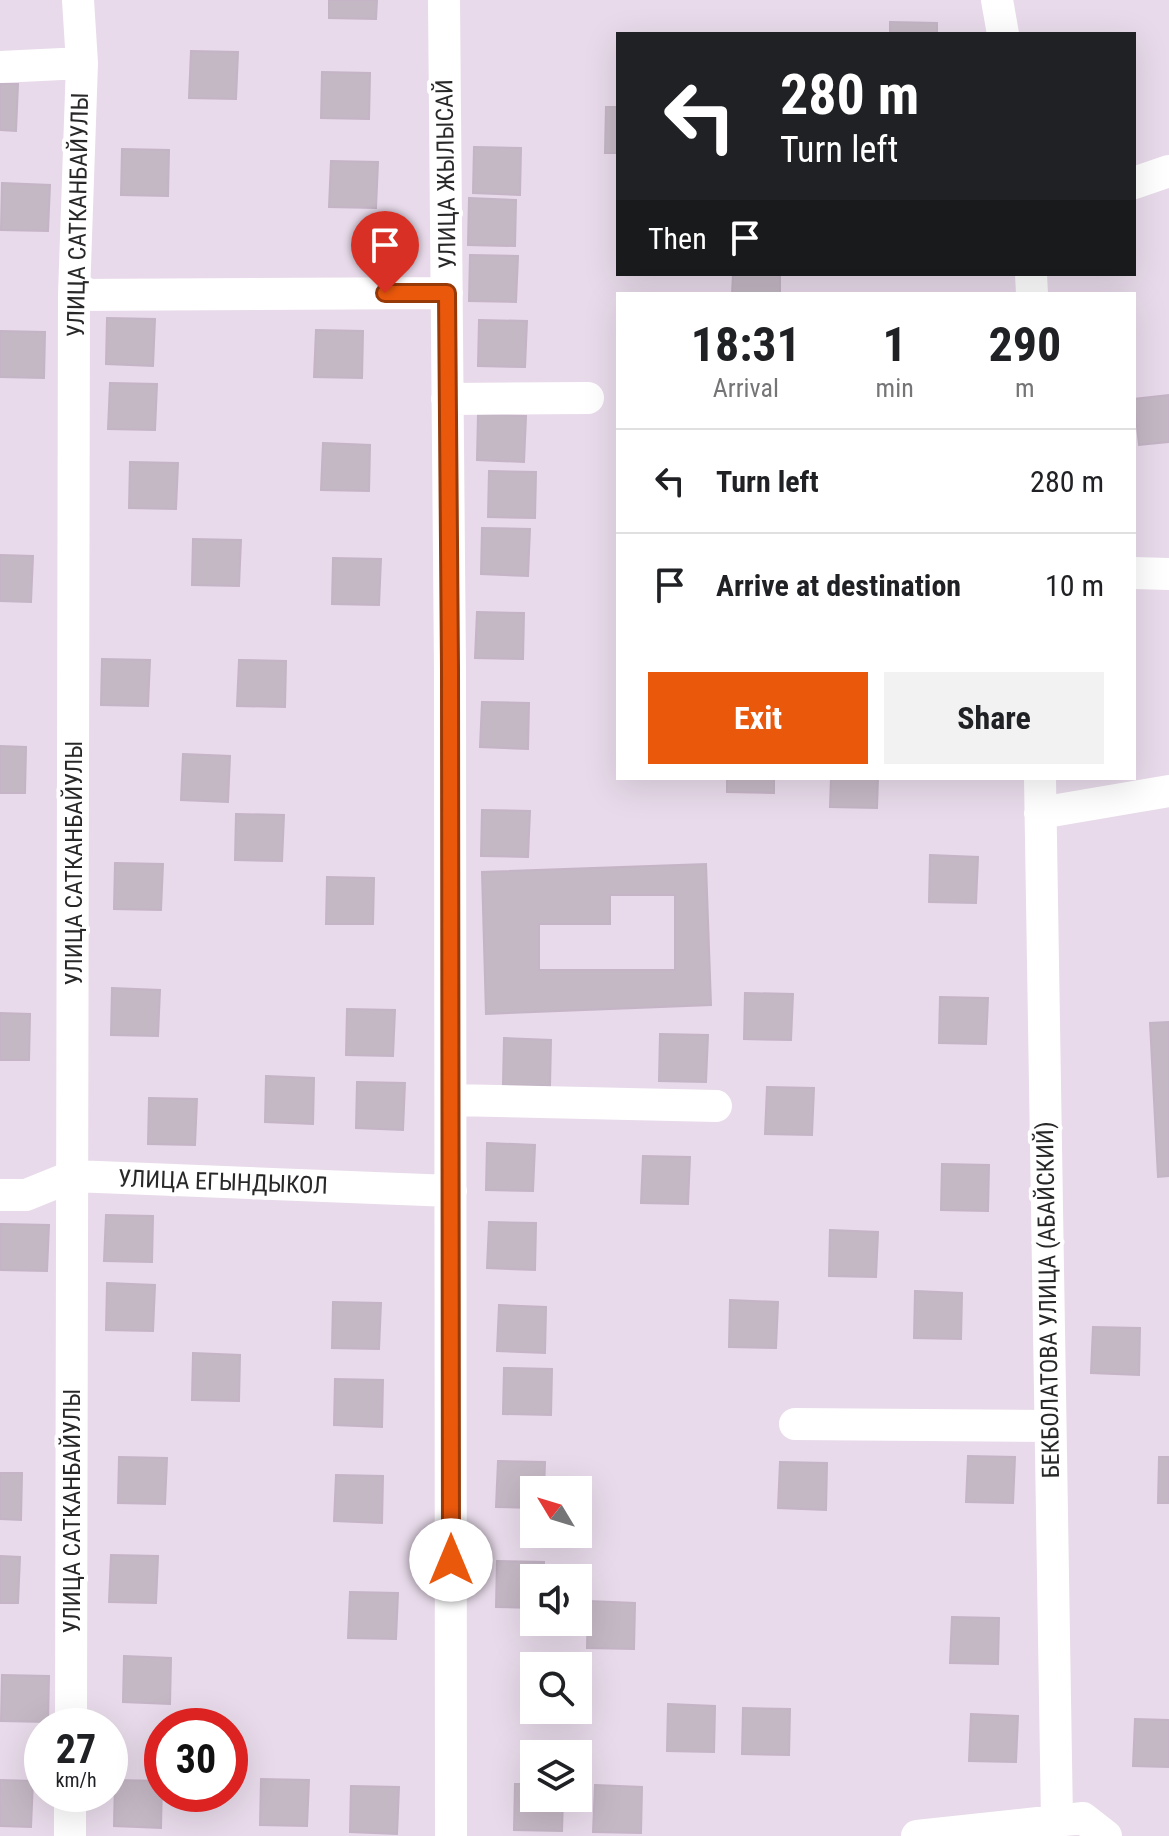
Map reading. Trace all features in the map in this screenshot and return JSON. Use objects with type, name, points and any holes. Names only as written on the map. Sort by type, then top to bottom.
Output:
[{"type":"street","name":"УЛИЦА САТКАНБАЙУЛЫ","points":[[71,1708],[74,295],[82,63],[78,0]]},
{"type":"street","name":"УЛИЦА ЖЫЛЫСАЙ","points":[[444,0],[451,1100],[451,1836]]},
{"type":"street","points":[[997,0],[1003,32]]},
{"type":"street","points":[[0,67],[82,63]]},
{"type":"street","points":[[1136,182],[1169,171]]},
{"type":"street","points":[[74,295],[447,293]]},
{"type":"street","points":[[447,399],[588,398]]},
{"type":"street","points":[[1136,573],[1169,574]]},
{"type":"street","name":"БЕКБОЛАТОВА УЛИЦА (АБАЙСКИЙ)","points":[[1040,780],[1057,1821]]},
{"type":"street","points":[[1040,813],[1169,791]]},
{"type":"street","points":[[451,1100],[716,1106]]},
{"type":"street","name":"УЛИЦА ЕГЫНДЫКОЛ","points":[[0,1195],[26,1195],[73,1176],[451,1191]]},
{"type":"street","points":[[795,1424],[1050,1426]]},
{"type":"street","points":[[70,1812],[70,1836]]},
{"type":"street","points":[[917,1836],[1083,1818],[1106,1836]]},
{"type":"building","points":[[329,0],[377,0],[376,19],[329,18]]},
{"type":"building","points":[[890,22],[937,23],[937,32],[890,32]]},
{"type":"building","points":[[191,51],[238,52],[236,99],[189,98]]},
{"type":"building","points":[[322,72],[370,73],[369,119],[321,118]]},
{"type":"building","points":[[0,84],[18,84],[16,131],[0,130]]},
{"type":"building","points":[[606,107],[616,107],[616,153],[605,153]]},
{"type":"building","points":[[474,147],[521,148],[520,195],[473,193]]},
{"type":"building","points":[[122,149],[169,150],[168,196],[121,195]]},
{"type":"building","points":[[331,161],[378,162],[376,208],[329,207]]},
{"type":"building","points":[[2,183],[50,185],[48,231],[1,230]]},
{"type":"building","points":[[469,198],[516,200],[515,246],[468,245]]},
{"type":"building","points":[[470,255],[518,256],[516,302],[469,301]]},
{"type":"building","points":[[733,276],[780,276],[780,292],[732,292]]},
{"type":"building","points":[[107,318],[155,319],[153,366],[106,364]]},
{"type":"building","points":[[479,320],[527,321],[525,367],[478,366]]},
{"type":"building","points":[[316,330],[363,331],[362,378],[314,377]]},
{"type":"building","points":[[0,331],[45,332],[44,378],[0,377]]},
{"type":"building","points":[[110,383],[157,384],[155,430],[108,429]]},
{"type":"building","points":[[1169,395],[1169,442],[1139,445],[1136,399]]},
{"type":"building","points":[[478,414],[526,416],[524,462],[477,460]]},
{"type":"building","points":[[323,443],[370,445],[369,491],[321,490]]},
{"type":"building","points":[[130,462],[178,463],[176,509],[129,508]]},
{"type":"building","points":[[489,471],[536,472],[535,518],[488,517]]},
{"type":"building","points":[[482,528],[530,529],[528,576],[481,574]]},
{"type":"building","points":[[193,539],[241,540],[239,586],[192,585]]},
{"type":"building","points":[[0,555],[33,556],[31,602],[0,601]]},
{"type":"building","points":[[333,558],[381,559],[379,605],[332,604]]},
{"type":"building","points":[[477,612],[524,613],[523,659],[475,658]]},
{"type":"building","points":[[102,659],[150,660],[148,706],[101,705]]},
{"type":"building","points":[[239,660],[286,661],[285,707],[237,706]]},
{"type":"building","points":[[482,702],[529,703],[528,749],[480,747]]},
{"type":"building","points":[[0,746],[26,747],[25,793],[0,793]]},
{"type":"building","points":[[183,754],[230,756],[228,802],[181,800]]},
{"type":"building","points":[[727,780],[774,780],[774,793],[727,792]]},
{"type":"building","points":[[831,780],[878,780],[877,808],[830,807]]},
{"type":"building","points":[[482,810],[530,811],[528,857],[481,856]]},
{"type":"building","points":[[236,814],[284,815],[282,861],[235,860]]},
{"type":"building","points":[[930,855],[978,857],[976,903],[929,902]]},
{"type":"building","points":[[115,863],[163,864],[161,910],[114,909]]},
{"type":"building","points":[[706,864],[711,1005],[486,1014],[482,872]],"holes":[[[610,895],[675,895],[675,970],[539,970],[539,924],[610,924]]]},
{"type":"building","points":[[327,877],[374,878],[373,924],[326,924]]},
{"type":"building","points":[[112,988],[160,990],[158,1036],[111,1035]]},
{"type":"building","points":[[745,993],[793,994],[791,1040],[744,1039]]},
{"type":"building","points":[[940,997],[988,998],[986,1044],[939,1043]]},
{"type":"building","points":[[347,1009],[395,1010],[393,1056],[346,1055]]},
{"type":"building","points":[[0,1013],[30,1014],[29,1060],[0,1060]]},
{"type":"building","points":[[1169,1022],[1169,1176],[1158,1177],[1150,1023]]},
{"type":"building","points":[[660,1034],[708,1035],[706,1082],[659,1081]]},
{"type":"building","points":[[504,1038],[551,1040],[550,1086],[503,1085]]},
{"type":"building","points":[[266,1076],[314,1078],[313,1124],[265,1122]]},
{"type":"building","points":[[357,1082],[405,1083],[403,1130],[356,1128]]},
{"type":"building","points":[[767,1087],[814,1088],[812,1135],[765,1134]]},
{"type":"building","points":[[149,1098],[197,1099],[195,1145],[148,1144]]},
{"type":"building","points":[[487,1143],[535,1145],[533,1191],[486,1190]]},
{"type":"building","points":[[643,1156],[690,1157],[688,1204],[641,1203]]},
{"type":"building","points":[[942,1164],[989,1165],[988,1211],[941,1210]]},
{"type":"building","points":[[106,1215],[153,1216],[152,1262],[104,1261]]},
{"type":"building","points":[[489,1222],[536,1223],[535,1270],[487,1268]]},
{"type":"building","points":[[1,1224],[49,1225],[47,1271],[0,1270]]},
{"type":"building","points":[[830,1230],[878,1232],[876,1277],[829,1276]]},
{"type":"building","points":[[107,1283],[155,1285],[153,1331],[106,1330]]},
{"type":"building","points":[[915,1291],[962,1293],[961,1339],[914,1338]]},
{"type":"building","points":[[730,1300],[778,1302],[776,1348],[729,1347]]},
{"type":"building","points":[[333,1302],[381,1303],[379,1349],[332,1348]]},
{"type":"building","points":[[499,1305],[546,1307],[545,1353],[497,1351]]},
{"type":"building","points":[[1093,1327],[1140,1328],[1139,1375],[1091,1373]]},
{"type":"building","points":[[193,1353],[240,1355],[239,1401],[192,1400]]},
{"type":"building","points":[[504,1368],[552,1369],[551,1415],[503,1414]]},
{"type":"building","points":[[335,1379],[383,1380],[382,1427],[334,1425]]},
{"type":"building","points":[[968,1456],[1015,1457],[1013,1503],[966,1502]]},
{"type":"building","points":[[119,1457],[167,1458],[165,1504],[118,1503]]},
{"type":"building","points":[[1159,1457],[1169,1457],[1169,1503],[1158,1503]]},
{"type":"building","points":[[498,1461],[545,1462],[544,1476],[520,1476],[520,1508],[496,1507]]},
{"type":"building","points":[[780,1462],[827,1463],[826,1510],[778,1508]]},
{"type":"building","points":[[0,1473],[22,1473],[21,1520],[0,1519]]},
{"type":"building","points":[[336,1475],[383,1476],[382,1523],[334,1521]]},
{"type":"building","points":[[111,1555],[158,1556],[156,1603],[109,1602]]},
{"type":"building","points":[[0,1556],[20,1557],[18,1603],[0,1603]]},
{"type":"building","points":[[497,1561],[544,1562],[520,1564],[520,1608],[496,1607]]},
{"type":"building","points":[[350,1592],[398,1593],[396,1639],[348,1638]]},
{"type":"building","points":[[592,1601],[635,1603],[634,1649],[587,1648],[587,1636],[592,1636]]},
{"type":"building","points":[[952,1617],[999,1618],[998,1664],[950,1663]]},
{"type":"building","points":[[124,1656],[171,1658],[170,1704],[123,1702]]},
{"type":"building","points":[[2,1675],[49,1676],[48,1708],[24,1708],[24,1721],[1,1721]]},
{"type":"building","points":[[668,1704],[715,1706],[714,1752],[667,1751]]},
{"type":"building","points":[[743,1708],[790,1709],[789,1755],[742,1754]]},
{"type":"building","points":[[971,1714],[1018,1716],[1016,1762],[969,1761]]},
{"type":"building","points":[[1135,1719],[1169,1720],[1169,1767],[1133,1766]]},
{"type":"building","points":[[261,1779],[309,1780],[307,1826],[260,1825]]},
{"type":"building","points":[[0,1780],[24,1781],[24,1812],[32,1812],[31,1827],[0,1826]]},
{"type":"building","points":[[128,1780],[144,1781],[144,1812],[161,1812],[161,1828],[114,1826],[114,1812],[128,1812]]},
{"type":"building","points":[[515,1784],[520,1784],[520,1812],[563,1812],[562,1831],[514,1830]]},
{"type":"building","points":[[595,1785],[642,1787],[641,1833],[593,1832]]},
{"type":"building","points":[[351,1786],[399,1787],[397,1834],[350,1832]]},
{"type":"route","points":[[385,293],[447,293],[451,1560]]}]
